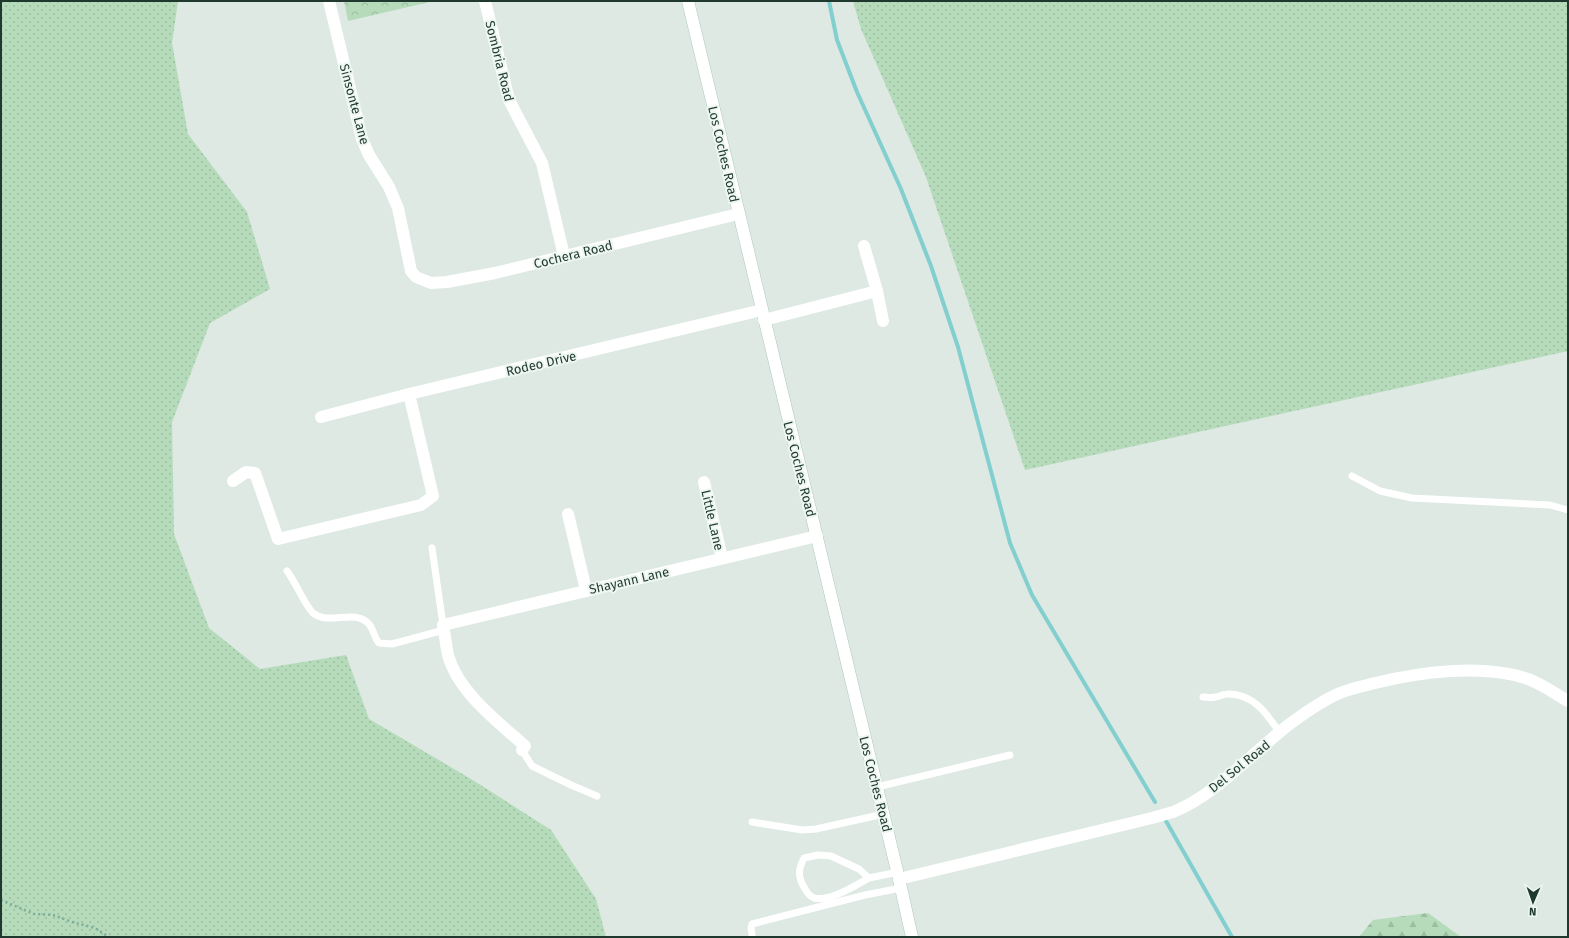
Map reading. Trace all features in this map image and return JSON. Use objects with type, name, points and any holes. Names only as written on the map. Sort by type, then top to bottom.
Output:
[{"type":"street","name":"Sinsonte Lane","points":[[330,1],[359,130],[365,147],[389,187],[398,208],[411,271]]},
{"type":"street","name":"Sombria Road","points":[[485,1],[509,100],[542,163],[564,256]]},
{"type":"street","name":"Los Coches Road","points":[[688,1],[738,214],[884,814],[912,937]]},
{"type":"street","name":"Cochera Road","points":[[411,271],[420,280],[431,283],[442,283],[495,273],[738,214]]},
{"type":"street","points":[[864,246],[884,321]]},
{"type":"street","name":"Rodeo Drive","points":[[321,417],[409,394],[877,291]]},
{"type":"street","points":[[233,481],[246,472],[255,473],[278,539],[421,505],[434,496],[409,394]]},
{"type":"street","name":"Little Lane","points":[[704,482],[722,558]]},
{"type":"street","points":[[568,514],[586,590]]},
{"type":"street","name":"Shayann Lane","points":[[443,627],[586,590],[817,536]]},
{"type":"street","points":[[443,627],[448,656],[460,681],[478,702],[525,746],[522,750]]},
{"type":"street","name":"Del Sol Road","points":[[899,880],[1145,820],[1173,811],[1192,802],[1211,790],[1310,710],[1340,693],[1385,681],[1420,674],[1476,670],[1504,673],[1536,682],[1568,701]]},
{"type":"lane","points":[[1352,476],[1380,491],[1412,498],[1550,505],[1568,510]]},
{"type":"lane","points":[[287,571],[293,578],[312,612],[325,619],[345,617],[359,618],[369,624],[379,643],[392,644],[443,627],[432,548]]},
{"type":"lane","points":[[1203,697],[1235,694],[1245,697],[1265,712],[1280,733]]},
{"type":"lane","points":[[522,750],[532,766],[597,796]]},
{"type":"lane","points":[[877,787],[1010,755]]},
{"type":"lane","points":[[752,822],[802,830],[816,829],[884,814]]},
{"type":"lane","points":[[869,878],[859,869],[831,856],[818,855],[804,858],[799,870],[800,881],[808,893],[814,898],[827,897],[847,890],[869,878],[899,880]]},
{"type":"lane","points":[[752,934],[752,924],[865,895],[899,880]]},
{"type":"path","points":[[1,900],[34,914],[53,915],[95,928],[109,937]]},
{"type":"green space","points":[[1,1],[178,1],[172,43],[188,134],[247,212],[270,289],[210,323],[172,422],[174,534],[209,628],[260,669],[346,655],[369,719],[471,779],[551,830],[596,899],[606,937],[1,937]]},
{"type":"green space","points":[[344,1],[434,1],[348,21]]},
{"type":"green space","points":[[853,1],[1568,1],[1568,351],[1025,470],[926,177],[861,29]]},
{"type":"green space","points":[[1428,913],[1461,937],[1359,937],[1373,920]]},
{"type":"waterway","points":[[829,1],[837,40],[857,92],[901,189],[931,266],[958,347],[1010,543],[1032,595],[1155,802]]},
{"type":"waterway","points":[[1166,821],[1232,937]]}]
